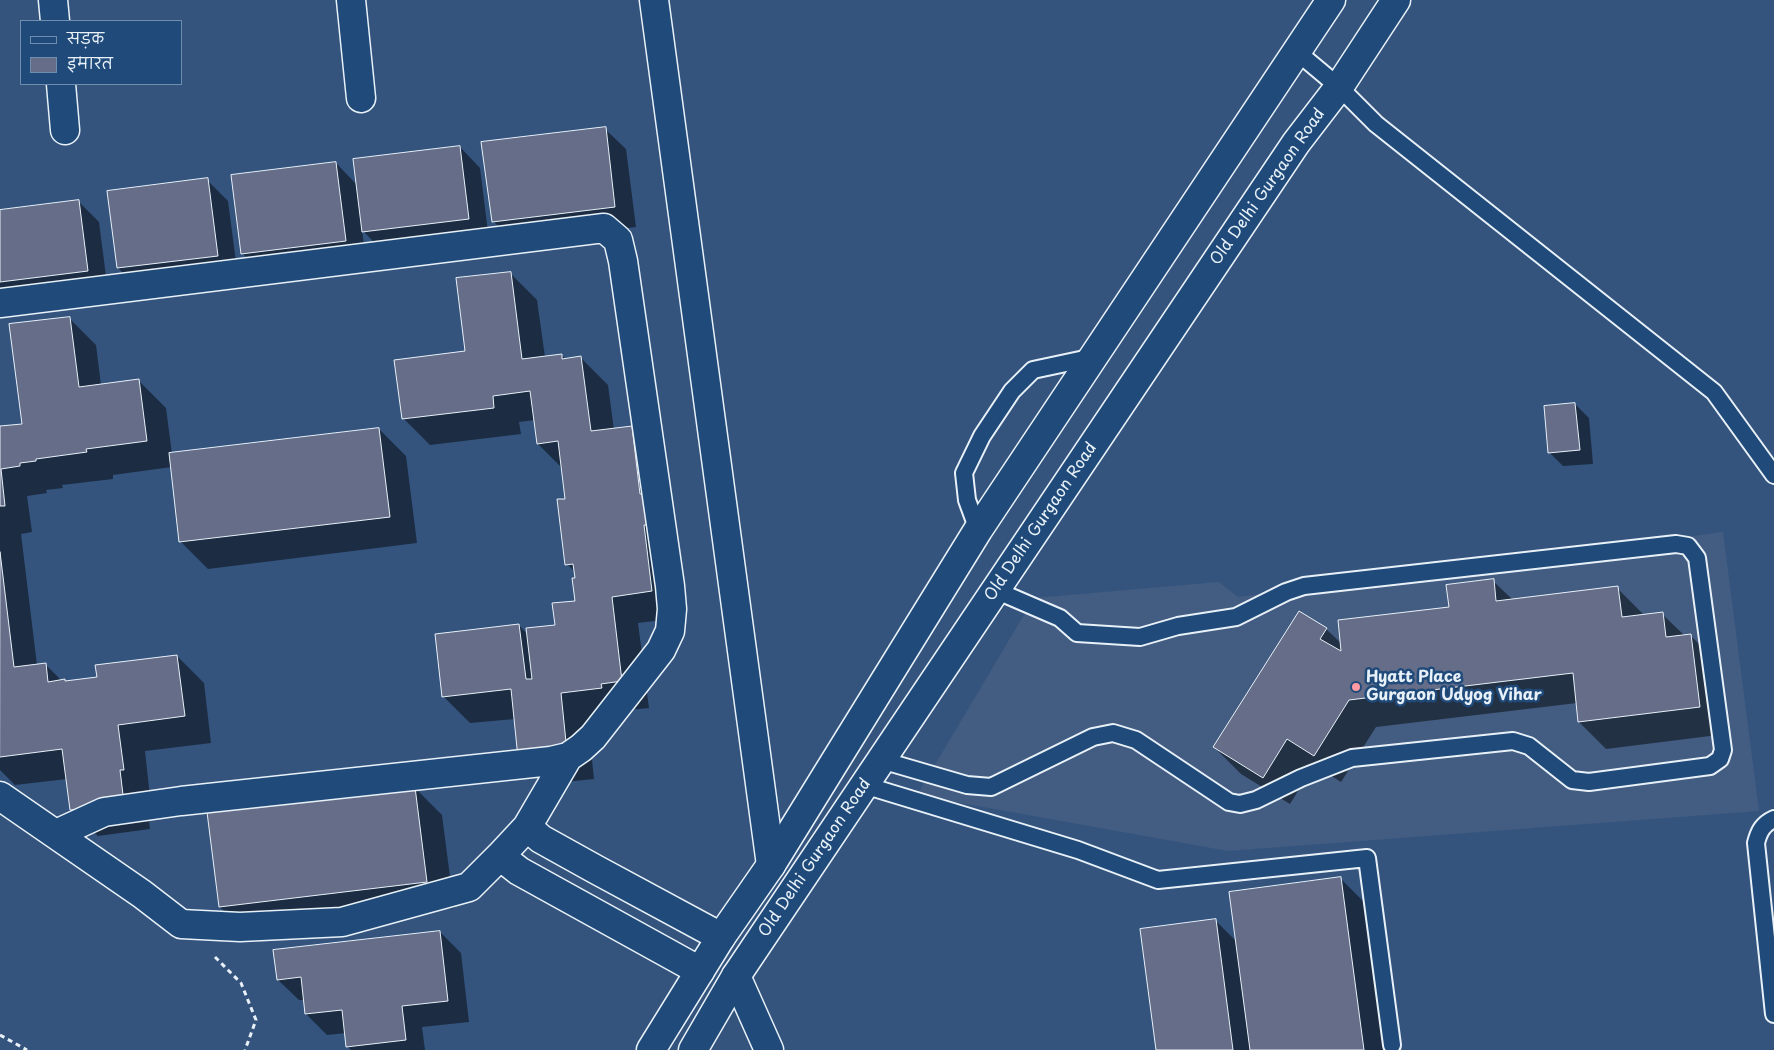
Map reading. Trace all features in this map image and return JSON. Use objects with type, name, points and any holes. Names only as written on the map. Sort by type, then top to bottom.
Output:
[{"type":"street","points":[[53,0],[55,20]]},
{"type":"street","points":[[351,0],[361,98]]},
{"type":"street","points":[[654,0],[771,865]]},
{"type":"street","name":"Old Delhi Gurgaon Road","points":[[651,1050],[700,971],[771,865],[978,530],[1331,0]]},
{"type":"street","name":"Old Delhi Gurgaon Road","points":[[693,1050],[736,976],[880,760],[1296,143],[1339,87],[1396,0]]},
{"type":"street","points":[[61,85],[65,130]]},
{"type":"street","points":[[0,303],[604,228],[618,240],[623,261],[672,609],[670,631],[660,650],[594,737],[568,757],[527,827],[469,886],[342,922],[240,927],[181,924],[142,894],[0,796]]},
{"type":"street","points":[[56,834],[104,812],[191,800],[504,767],[568,757]]},
{"type":"street","points":[[527,827],[542,839],[722,938]]},
{"type":"street","points":[[500,856],[519,871],[700,971]]},
{"type":"street","points":[[736,976],[769,1050]]},
{"type":"lane","points":[[1296,51],[1339,87],[1376,124],[1714,392],[1774,475]]},
{"type":"lane","points":[[978,530],[967,500],[964,473],[982,436],[1012,391],[1034,370],[1094,357]]},
{"type":"lane","points":[[880,760],[967,785],[991,787],[1093,737],[1113,734],[1136,740],[1229,802],[1240,804],[1256,800],[1301,778],[1352,758],[1512,740],[1529,746],[1572,780],[1589,782],[1710,766],[1720,759],[1723,750],[1697,558],[1688,546],[1676,544],[1304,586],[1286,592],[1236,616],[1178,626],[1140,637],[1077,632],[1060,618],[995,590]]},
{"type":"lane","points":[[864,785],[1078,850],[1158,880],[1367,858],[1392,1045]]},
{"type":"lane","points":[[1774,819],[1764,824],[1758,833],[1756,843],[1774,1014]]},
{"type":"path","points":[[181,924],[241,983],[256,1020],[244,1050]]},
{"type":"path","points":[[0,1035],[27,1050]]},
{"type":"shaded area","points":[[1723,532],[1759,811],[1228,851],[917,795],[1034,598],[1219,582],[1238,597]]},
{"type":"building","points":[[606,127],[615,207],[492,222],[481,142]]},
{"type":"building","points":[[460,146],[469,219],[362,232],[353,159]]},
{"type":"building","points":[[336,162],[346,241],[241,254],[231,175]]},
{"type":"building","points":[[208,178],[218,256],[117,268],[107,191]]},
{"type":"building","points":[[79,200],[88,271],[0,282],[0,210]]},
{"type":"building","points":[[511,272],[522,359],[562,354],[562,359],[581,356],[591,431],[632,426],[640,494],[644,493],[647,525],[644,525],[652,591],[612,597],[622,681],[601,684],[602,688],[561,693],[567,752],[518,758],[511,689],[442,697],[435,634],[519,624],[526,679],[532,679],[526,628],[555,625],[552,603],[575,601],[572,578],[575,578],[573,564],[565,565],[557,499],[565,499],[558,441],[537,444],[530,391],[493,396],[494,408],[402,419],[394,360],[465,351],[456,278]]},
{"type":"building","points":[[70,317],[79,387],[139,379],[147,441],[86,449],[87,452],[36,459],[36,461],[20,463],[20,466],[1,469],[5,506],[0,506],[0,426],[22,424],[9,324]]},
{"type":"building","points":[[1575,403],[1580,450],[1548,453],[1544,406]]},
{"type":"building","points":[[379,428],[390,517],[179,542],[169,453]]},
{"type":"building","points":[[0,552],[14,667],[46,663],[48,682],[65,679],[65,681],[97,677],[95,665],[177,655],[185,716],[118,725],[124,770],[120,770],[124,803],[70,810],[62,749],[0,757]]},
{"type":"building","name":"Hyatt Place Gurgaon Udyog Vihar","points":[[1494,579],[1496,601],[1618,586],[1622,617],[1663,612],[1666,637],[1691,634],[1700,707],[1578,722],[1573,673],[1349,700],[1314,756],[1287,739],[1263,778],[1213,747],[1299,611],[1327,628],[1320,639],[1341,651],[1338,620],[1449,607],[1446,585]]},
{"type":"building","points":[[415,787],[427,882],[219,907],[207,812]]},
{"type":"building","points":[[1341,877],[1364,1050],[1250,1050],[1229,892]]},
{"type":"building","points":[[1216,919],[1233,1050],[1156,1050],[1140,929]]},
{"type":"building","points":[[440,931],[448,1001],[402,1006],[406,1040],[346,1047],[342,1010],[305,1014],[301,977],[277,980],[273,950]]},
{"type":"place","name":"Hyatt Place Gurgaon Udyog Vihar","points":[[1356,687]]}]
